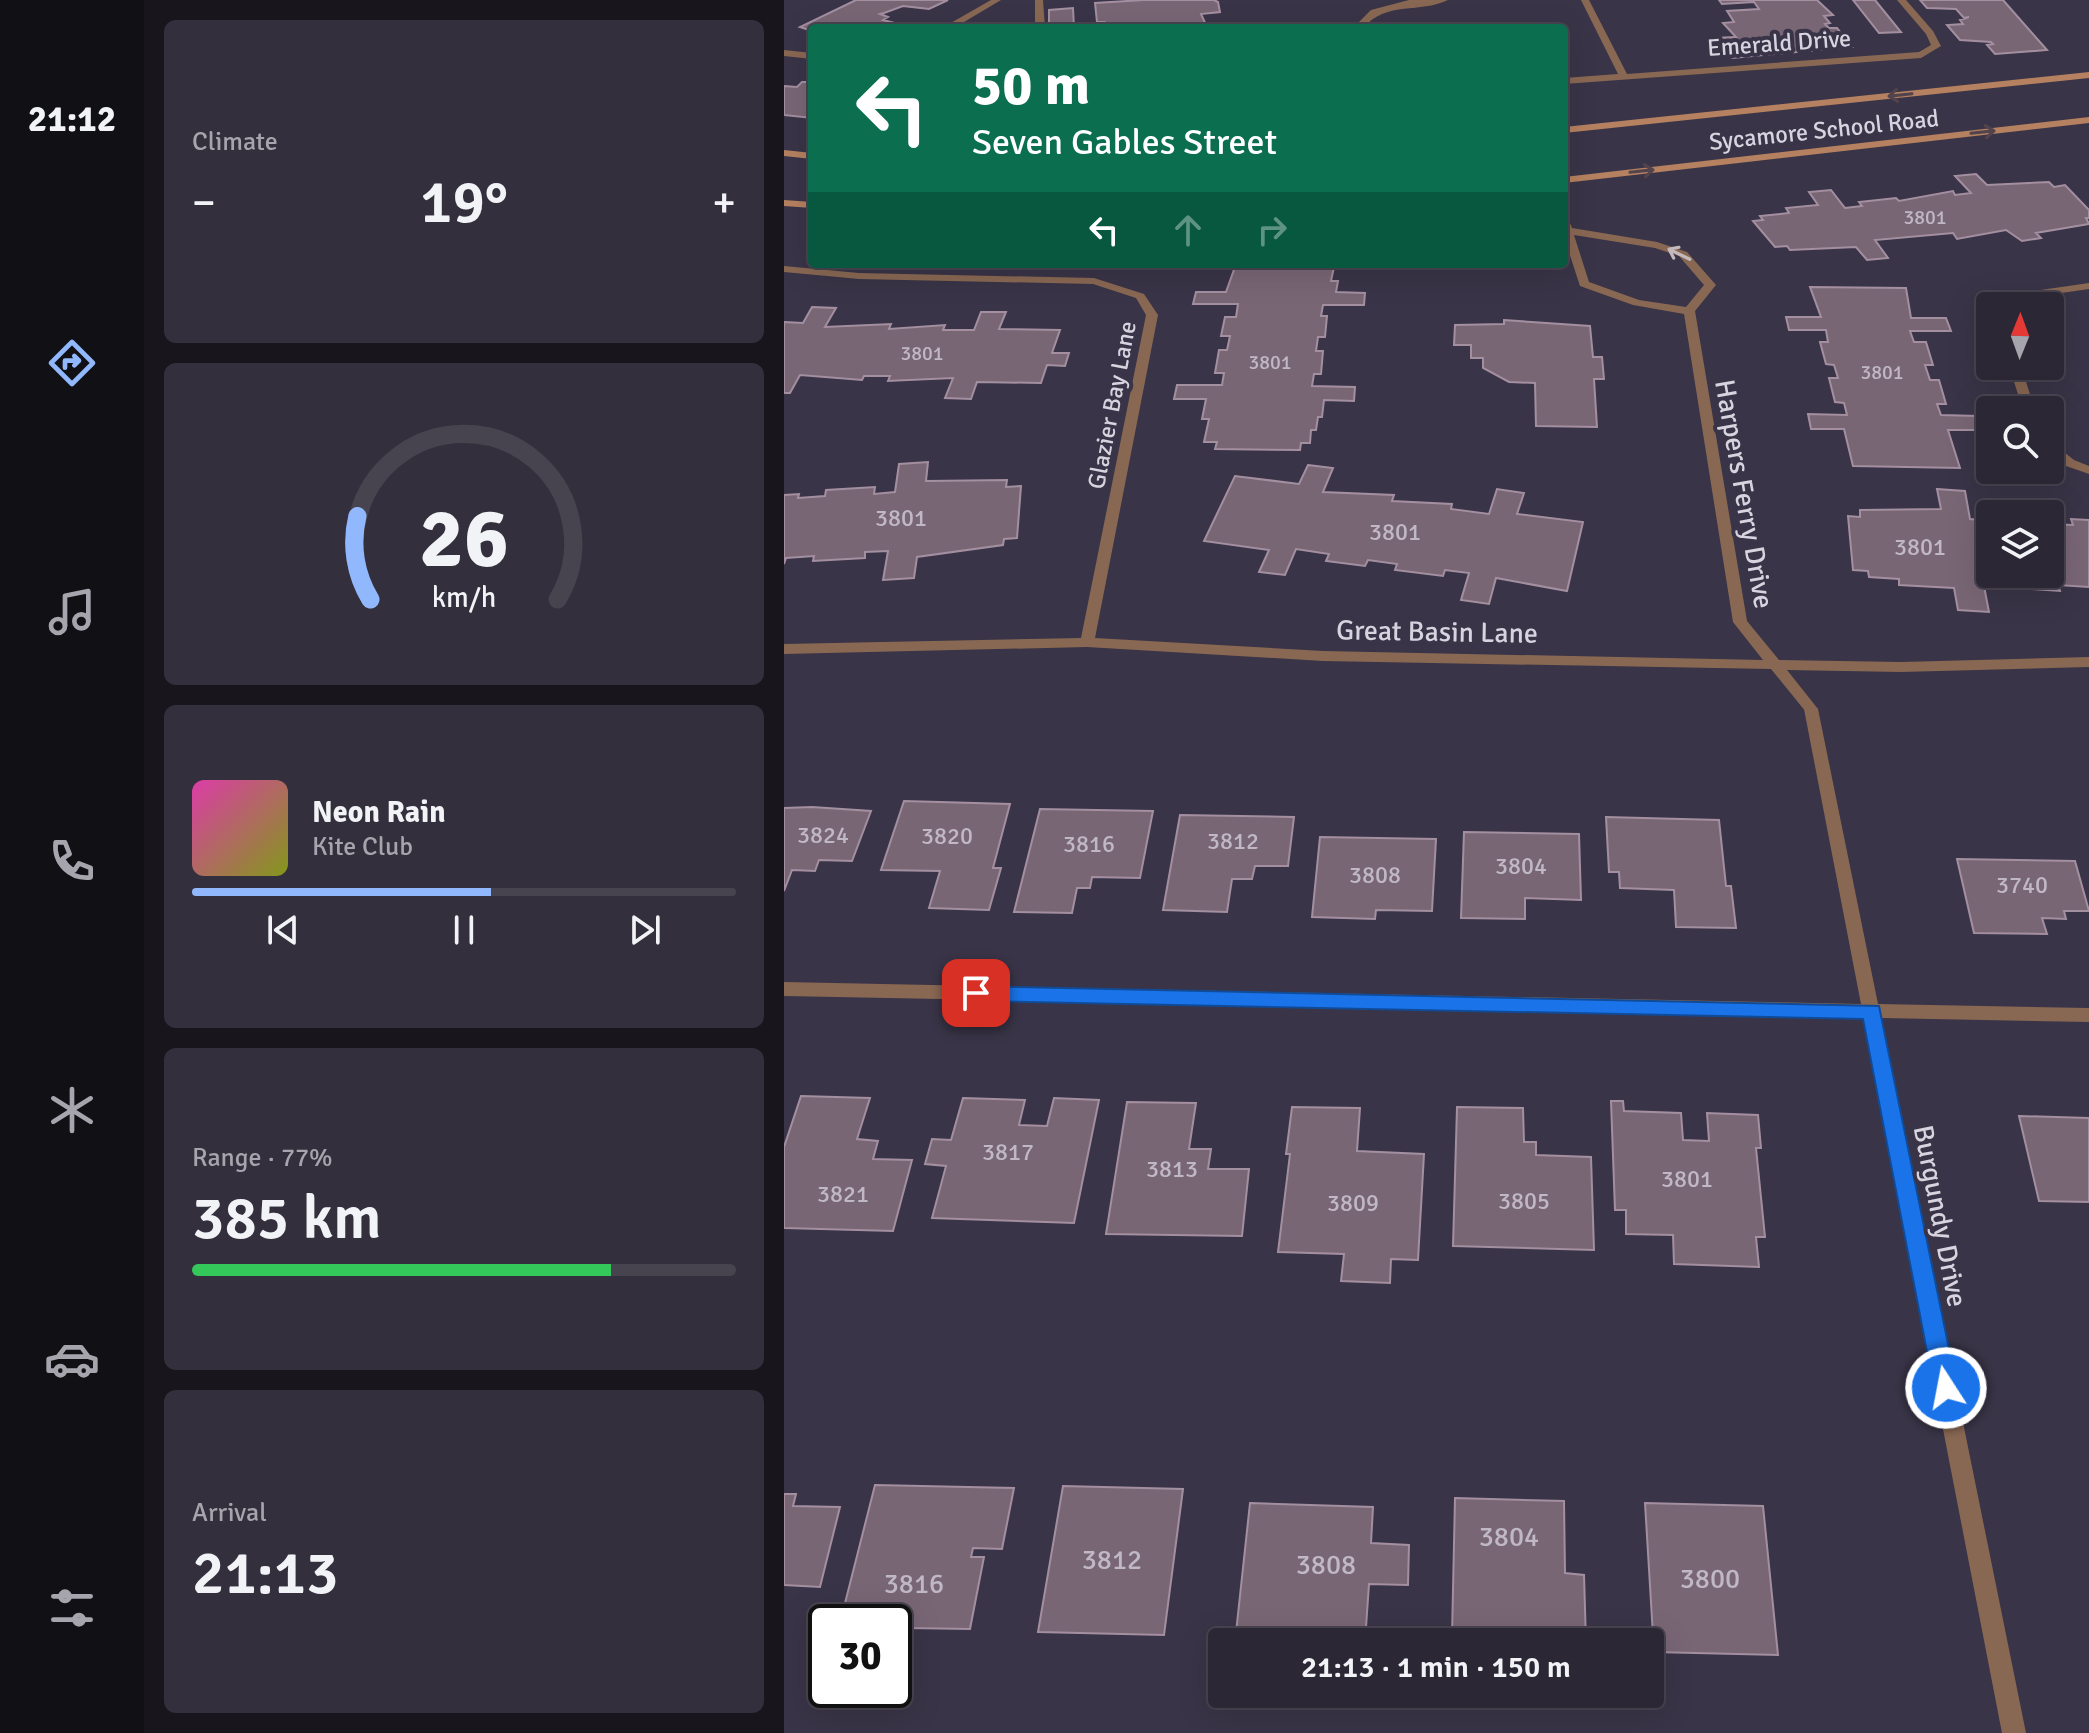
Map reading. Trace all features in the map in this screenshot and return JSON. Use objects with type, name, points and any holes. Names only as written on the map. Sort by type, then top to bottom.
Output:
[{"type":"main road","name":"Sycamore School Road","points":[[1568,130],[2089,75]]},
{"type":"main road","name":"Sycamore School Road","points":[[1568,180],[2089,120]]},
{"type":"main road","points":[[784,153],[808,156]]},
{"type":"main road","points":[[784,203],[808,205]]},
{"type":"street","points":[[954,24],[997,0]]},
{"type":"street","points":[[1039,0],[1040,24]]},
{"type":"street","points":[[1360,24],[1365,14],[1386,5],[1444,0]]},
{"type":"street","points":[[1585,0],[1624,77]]},
{"type":"street","name":"Emerald Drive","points":[[1568,81],[1921,55],[1936,46],[1930,33],[1901,0]]},
{"type":"street","points":[[784,53],[808,56]]},
{"type":"street","points":[[1568,226],[1657,245],[1683,254],[1710,285],[1689,311],[1637,303],[1584,284],[1568,229]]},
{"type":"street","name":"Glazier Bay Lane","points":[[784,269],[859,276],[1094,281],[1140,296],[1152,315],[1087,642]]},
{"type":"street","points":[[2046,292],[2089,286]]},
{"type":"street","name":"Harpers Ferry Drive","points":[[1689,311],[1740,622],[1811,709]]},
{"type":"street","points":[[2064,458],[2089,470]]},
{"type":"street","name":"Great Basin Lane","points":[[784,649],[1087,642],[1323,656],[1901,667],[2089,662]]},
{"type":"street","name":"Burgundy Drive","points":[[1811,709],[2014,1733]]},
{"type":"street","points":[[784,989],[2089,1015]]},
{"type":"building","points":[[856,0],[948,0],[929,9],[903,6],[880,14],[888,17],[883,20],[893,24],[808,24],[808,30],[800,27]]},
{"type":"building","points":[[1214,0],[1218,2],[1220,12],[1201,14],[1206,24],[1103,24],[1104,22],[1097,22],[1095,3]]},
{"type":"building","points":[[1719,0],[1817,0],[1833,15],[1824,16],[1830,23],[1825,24],[1829,28],[1837,28],[1852,47],[1732,58],[1715,38],[1736,37],[1723,23],[1734,22],[1727,11],[1759,9],[1754,2],[1722,4]]},
{"type":"building","points":[[1853,0],[1875,0],[1901,32],[1879,33]]},
{"type":"building","points":[[1920,0],[2003,0],[2047,50],[1995,54],[1987,45],[1993,44],[1991,42],[1960,40],[1947,25],[1963,24],[1960,20],[1969,17],[1964,18],[1956,9],[1927,8]]},
{"type":"building","points":[[1073,8],[1074,24],[1049,24],[1049,10]]},
{"type":"building","points":[[802,82],[808,82],[808,118],[784,115],[784,86],[797,87]]},
{"type":"building","points":[[1976,174],[1987,185],[2049,182],[2054,187],[2065,185],[2089,210],[2089,218],[2086,218],[2089,224],[2036,233],[2041,238],[2022,241],[2006,230],[1957,239],[1953,233],[1875,240],[1888,258],[1867,260],[1856,247],[1790,250],[1787,246],[1775,247],[1753,221],[1763,220],[1760,216],[1789,213],[1786,208],[1818,205],[1809,192],[1831,190],[1845,208],[1862,206],[1859,202],[1896,198],[1899,201],[1953,191],[1955,195],[1971,193],[1955,176]]},
{"type":"building","points":[[1235,268],[1334,268],[1331,281],[1338,281],[1336,292],[1365,293],[1364,305],[1323,305],[1321,316],[1327,316],[1325,337],[1318,337],[1316,351],[1323,351],[1321,374],[1314,374],[1312,386],[1355,387],[1354,401],[1324,400],[1322,417],[1318,417],[1316,430],[1311,430],[1310,443],[1301,443],[1300,450],[1215,449],[1217,442],[1204,442],[1209,419],[1202,419],[1206,399],[1174,399],[1177,385],[1222,385],[1224,373],[1215,373],[1219,350],[1227,350],[1230,336],[1221,336],[1225,317],[1236,317],[1238,304],[1193,304],[1196,292],[1226,292]]},
{"type":"building","points":[[1810,287],[1906,288],[1911,318],[1946,318],[1951,331],[1910,331],[1914,342],[1926,342],[1933,365],[1925,365],[1930,380],[1939,380],[1946,404],[1937,404],[1941,415],[1976,416],[1976,430],[1948,430],[1960,468],[1853,466],[1844,429],[1811,429],[1808,414],[1847,415],[1844,403],[1835,402],[1829,378],[1838,378],[1834,365],[1826,364],[1820,342],[1828,342],[1826,330],[1789,330],[1786,317],[1821,317]]},
{"type":"building","points":[[812,307],[836,308],[825,327],[891,324],[889,329],[945,325],[943,330],[974,330],[981,312],[1006,312],[999,329],[1060,330],[1052,353],[1069,353],[1065,366],[1047,365],[1041,383],[977,382],[971,399],[945,398],[953,378],[888,381],[890,376],[864,376],[862,380],[800,375],[790,393],[784,393],[784,322],[803,323]]},
{"type":"building","points":[[1504,320],[1590,326],[1593,357],[1602,357],[1604,379],[1594,379],[1597,427],[1536,426],[1535,383],[1509,382],[1483,368],[1483,358],[1471,358],[1471,345],[1454,345],[1455,325],[1504,324]]},
{"type":"building","points":[[928,462],[926,481],[1007,480],[1006,487],[1021,486],[1017,538],[1004,539],[1003,545],[917,557],[914,578],[883,580],[888,551],[865,552],[865,558],[813,561],[814,556],[786,558],[784,564],[784,495],[799,494],[798,498],[825,496],[826,490],[875,487],[874,494],[895,492],[899,464]]},
{"type":"building","points":[[1308,465],[1333,468],[1323,492],[1394,495],[1392,501],[1452,504],[1451,509],[1489,514],[1497,489],[1524,493],[1517,514],[1583,522],[1567,591],[1496,578],[1489,604],[1461,600],[1469,573],[1445,570],[1443,576],[1395,570],[1397,564],[1368,560],[1365,566],[1326,561],[1329,554],[1296,549],[1285,575],[1259,572],[1269,550],[1204,541],[1235,476],[1299,484]]},
{"type":"building","points":[[1937,489],[1965,491],[1970,519],[1976,520],[1976,588],[1984,588],[1989,612],[1958,610],[1954,588],[1899,585],[1899,579],[1869,577],[1868,571],[1853,570],[1848,516],[1860,517],[1860,510],[1941,509]]},
{"type":"building","points":[[2071,519],[2089,520],[2089,587],[2064,585],[2064,525],[2073,525]]},
{"type":"building","points":[[2017,588],[2059,588],[2060,591]]},
{"type":"building","points":[[904,801],[1010,804],[993,868],[1001,868],[989,910],[929,908],[940,871],[881,870]]},
{"type":"building","points":[[784,808],[871,811],[852,861],[819,860],[815,871],[792,870],[784,891]]},
{"type":"building","points":[[1040,809],[1153,811],[1140,878],[1092,877],[1090,888],[1077,888],[1072,913],[1014,912]]},
{"type":"building","points":[[1180,815],[1294,817],[1288,866],[1255,866],[1252,879],[1232,879],[1227,912],[1163,910]]},
{"type":"building","points":[[1606,817],[1719,820],[1726,886],[1731,886],[1736,928],[1676,927],[1674,890],[1620,888],[1619,872],[1609,872]]},
{"type":"building","points":[[1464,832],[1579,834],[1581,900],[1525,898],[1525,919],[1461,918]]},
{"type":"building","points":[[1320,837],[1436,839],[1432,911],[1376,910],[1375,919],[1312,917]]},
{"type":"building","points":[[1957,859],[2075,861],[2089,911],[2064,911],[2066,919],[2042,918],[2047,934],[1974,933]]},
{"type":"building","points":[[801,1096],[870,1098],[857,1139],[878,1141],[873,1159],[912,1160],[893,1231],[784,1228],[784,1147]]},
{"type":"building","points":[[963,1098],[1025,1100],[1019,1125],[1047,1126],[1054,1098],[1099,1100],[1074,1223],[932,1218],[946,1166],[925,1164],[932,1139],[951,1140]]},
{"type":"building","points":[[1611,1101],[1623,1101],[1624,1111],[1681,1113],[1683,1140],[1709,1141],[1707,1113],[1758,1115],[1761,1148],[1756,1148],[1765,1237],[1756,1237],[1759,1267],[1674,1264],[1673,1235],[1626,1234],[1626,1210],[1615,1210]]},
{"type":"building","points":[[1127,1102],[1196,1103],[1189,1149],[1211,1149],[1208,1169],[1249,1169],[1242,1236],[1106,1234]]},
{"type":"building","points":[[1292,1107],[1360,1108],[1357,1151],[1424,1154],[1418,1260],[1391,1259],[1390,1283],[1341,1281],[1344,1254],[1278,1252],[1290,1154],[1286,1154]]},
{"type":"building","points":[[1457,1107],[1523,1108],[1524,1142],[1536,1142],[1536,1155],[1591,1157],[1594,1250],[1453,1246]]},
{"type":"building","points":[[2019,1116],[2089,1118],[2089,1202],[2039,1201]]},
{"type":"building","points":[[875,1485],[1014,1488],[1002,1549],[973,1548],[971,1557],[984,1557],[970,1629],[912,1628],[912,1604],[845,1604]]},
{"type":"building","points":[[1063,1486],[1183,1489],[1164,1635],[1038,1632]]},
{"type":"building","points":[[784,1494],[796,1494],[793,1506],[840,1507],[820,1587],[784,1585]]},
{"type":"building","points":[[1455,1498],[1564,1501],[1565,1573],[1584,1575],[1586,1628],[1452,1628]]},
{"type":"building","points":[[1250,1503],[1373,1507],[1371,1543],[1409,1545],[1408,1585],[1369,1584],[1366,1628],[1237,1628]]},
{"type":"building","points":[[1645,1503],[1763,1506],[1778,1655],[1664,1652],[1664,1628],[1653,1628]]},
{"type":"route","points":[[976,993],[1872,1012],[1946,1388]]}]
